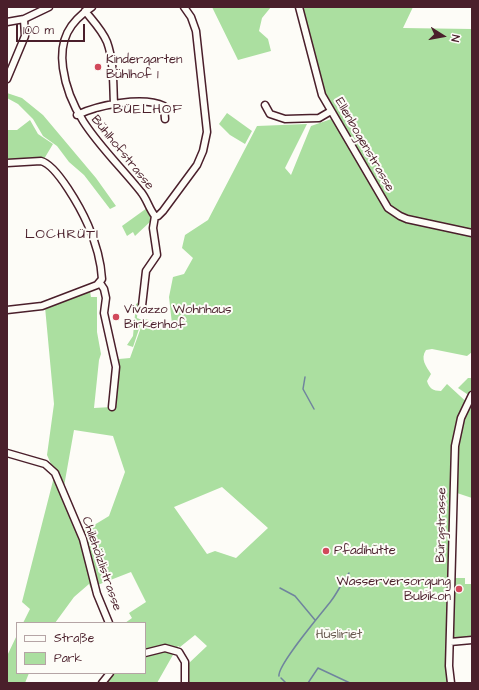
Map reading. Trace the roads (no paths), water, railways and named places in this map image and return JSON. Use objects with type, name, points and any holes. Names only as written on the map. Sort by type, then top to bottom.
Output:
[{"type":"street","points":[[7,22],[24,19],[49,7]]},
{"type":"street","name":"Bühlhofstrasse","points":[[92,7],[70,27],[62,46],[64,79],[72,103],[90,134],[143,194],[155,216]]},
{"type":"street","points":[[142,306],[146,270],[156,260],[157,255],[153,228],[155,216],[158,216],[163,211],[192,172],[200,159],[205,142],[207,119],[196,31],[191,17],[184,7]]},
{"type":"street","name":"Ellenbogenstrasse","points":[[299,7],[322,95],[343,128],[384,203],[392,212],[400,216],[420,222],[472,233]]},
{"type":"street","points":[[85,12],[98,26],[107,42],[111,57],[114,104]]},
{"type":"street","points":[[7,79],[25,36],[24,19]]},
{"type":"street","points":[[78,114],[94,108],[114,104],[138,102],[162,105],[166,110],[165,119]]},
{"type":"street","points":[[265,105],[270,114],[285,119],[319,118],[331,111]]},
{"type":"street","points":[[7,163],[41,161],[50,164],[88,225],[101,273],[100,283],[104,289],[106,298],[104,313],[116,367],[112,407]]},
{"type":"street","points":[[7,310],[42,306],[100,283]]},
{"type":"street","name":"Bürgstrasse","points":[[451,683],[450,642],[455,446],[461,418],[472,395]]},
{"type":"street","name":"Chilehölzlistrasse","points":[[7,453],[49,466],[55,473],[83,538],[97,594],[109,622]]},
{"type":"street","points":[[450,642],[472,640]]},
{"type":"street","points":[[146,653],[165,648],[179,652],[185,662],[185,683]]},
{"type":"street","points":[[102,683],[109,674]]},
{"type":"waterway","points":[[305,377],[303,389],[314,409]]},
{"type":"waterway","points":[[279,676],[280,670],[285,661],[331,601],[349,573]]},
{"type":"waterway","points":[[280,588],[295,596],[315,620]]},
{"type":"waterway","points":[[308,683],[318,668],[350,683]]},
{"type":"waterway","points":[[281,678],[286,683]]},
{"type":"place","name":"Kindergarten Bühlhof 1","points":[[98,67]]},
{"type":"place","name":"Vivazzo Wohnhaus Birkenhof","points":[[116,317]]},
{"type":"place","name":"Pfadihütte","points":[[326,551]]},
{"type":"place","name":"Wasserversorgung Bubikon","points":[[459,589]]},
{"type":"district","name":"BÜELHOF","points":[[148,110]]},
{"type":"district","name":"LOCHRÜTI","points":[[62,235]]},
{"type":"park label","name":"Hüsliriet","points":[[339,635]]}]
